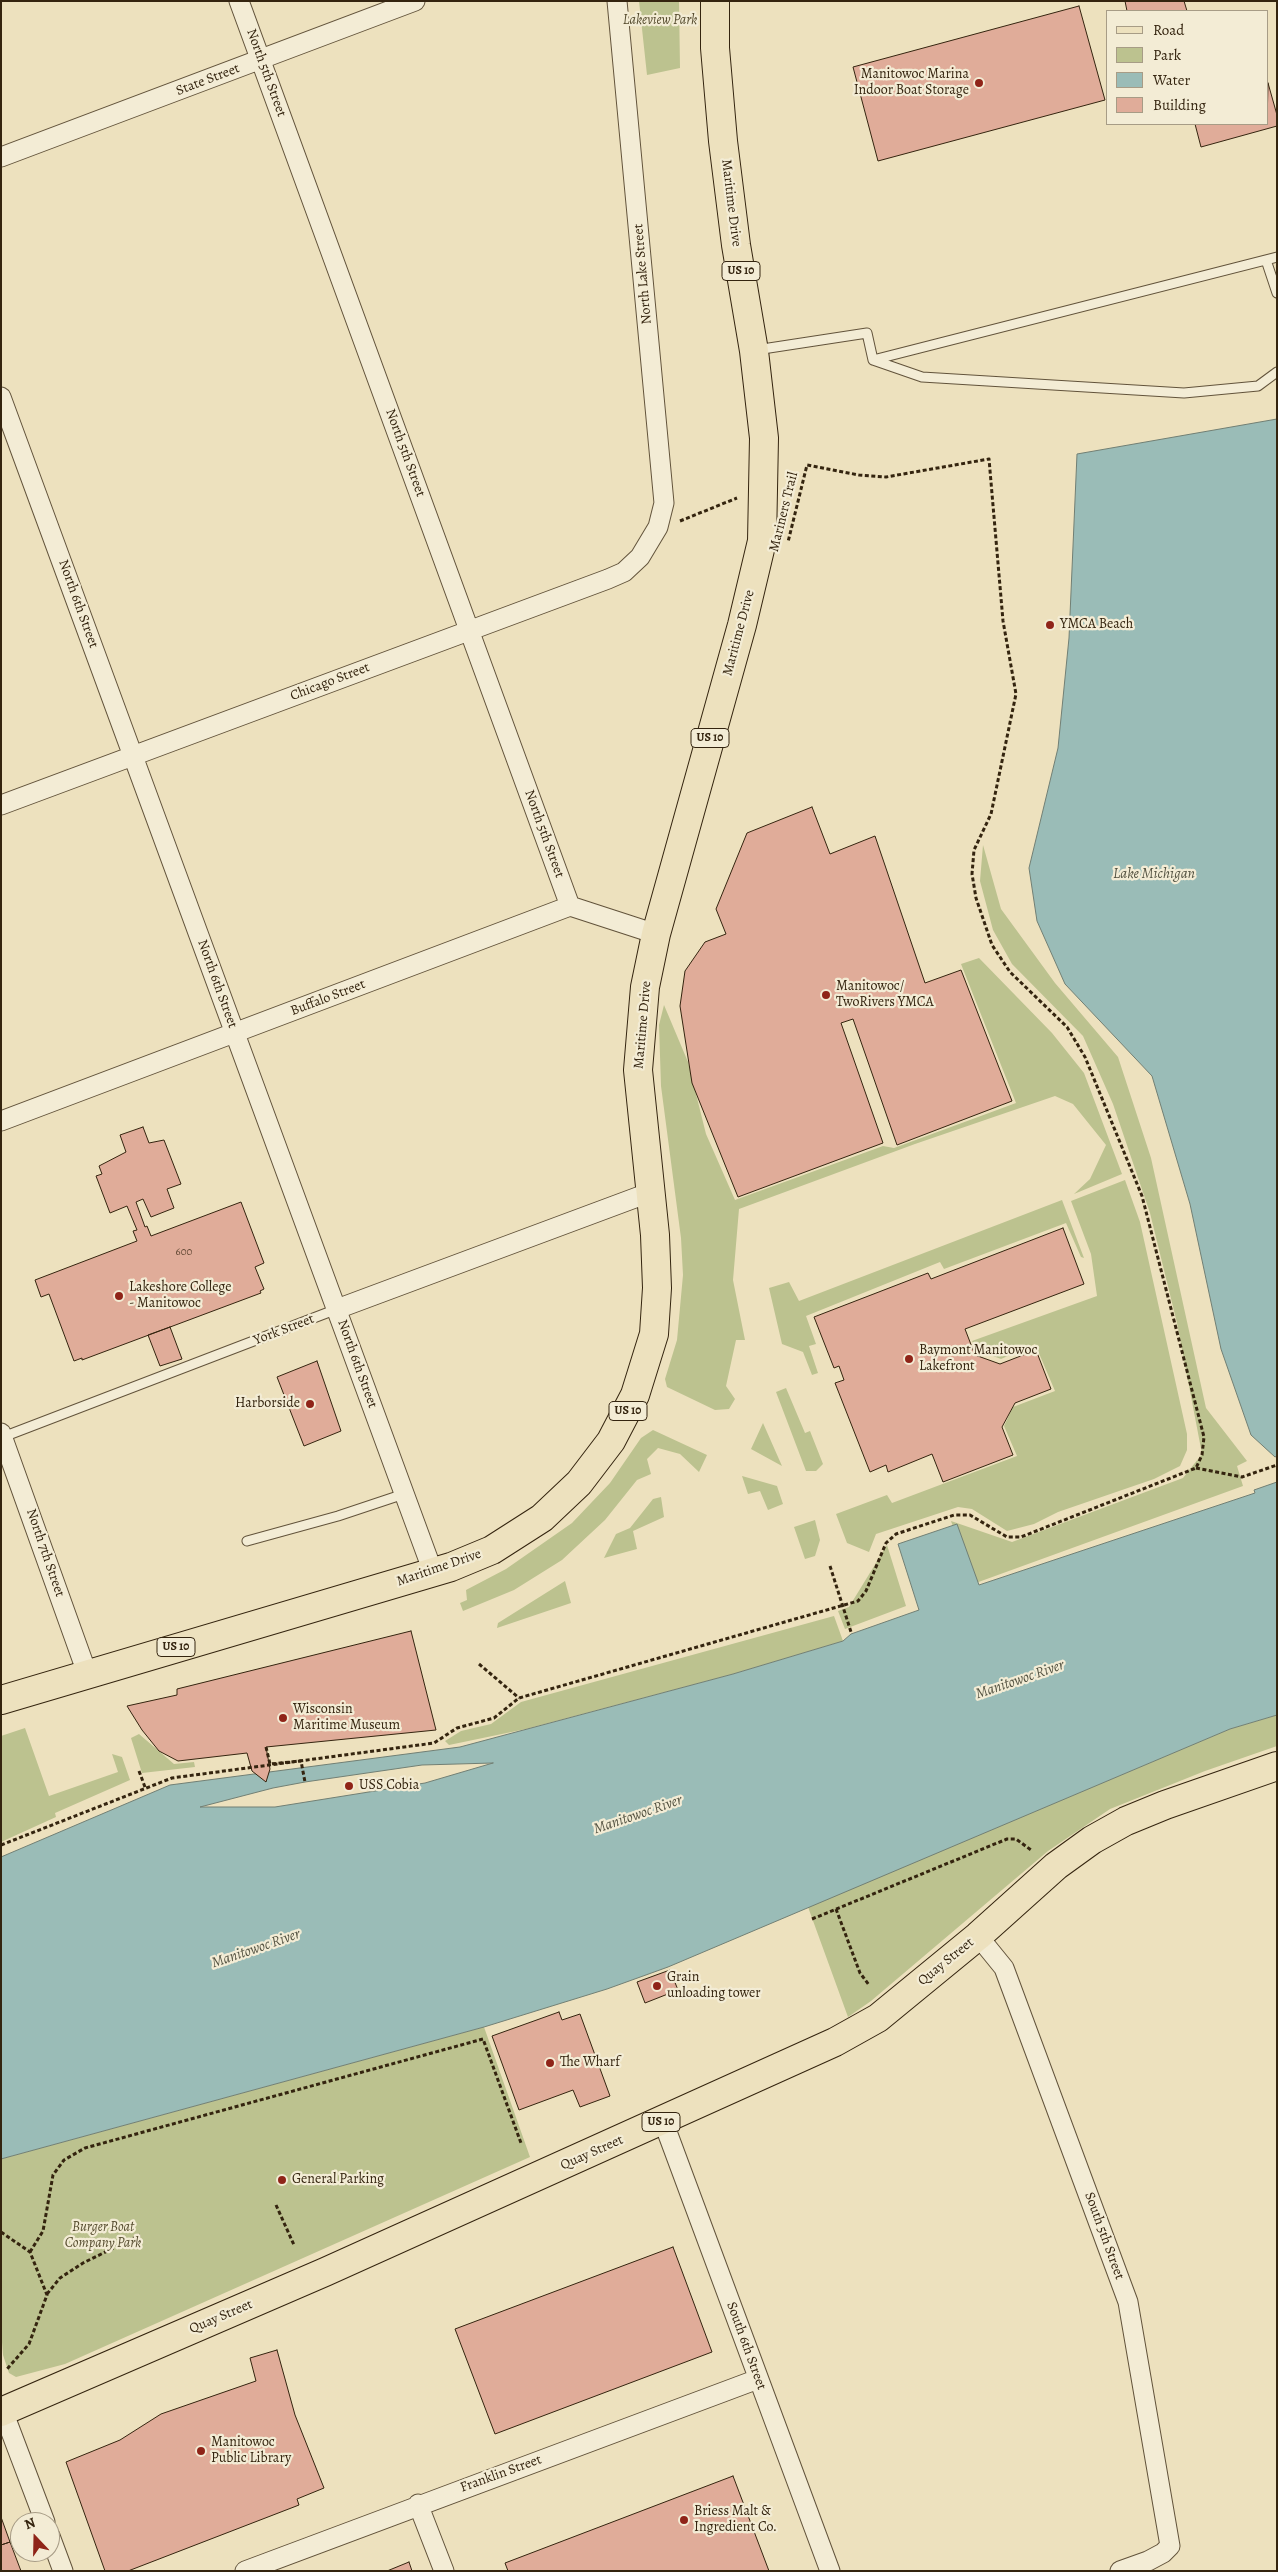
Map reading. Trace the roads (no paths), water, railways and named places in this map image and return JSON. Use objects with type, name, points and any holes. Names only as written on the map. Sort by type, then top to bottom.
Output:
[{"type":"main road","name":"Maritime Drive","points":[[1,1700],[87,1673],[434,1572],[492,1550],[542,1518],[579,1483],[619,1427],[635,1395],[654,1334],[657,1288],[638,1070],[641,1009],[656,934],[742,625],[762,541],[764,438],[754,350],[736,245],[723,141],[715,48],[715,1]]},
{"type":"main road","name":"Quay Street","points":[[2,2410],[325,2272],[664,2121],[835,2042],[878,2018],[978,1936],[1056,1866],[1092,1840],[1126,1821],[1164,1805],[1277,1766]]},
{"type":"street","name":"North 5th Street","points":[[239,1],[570,906]]},
{"type":"street","name":"State Street","points":[[1,158],[415,1]]},
{"type":"street","name":"North Lake Street","points":[[617,1],[664,503],[658,527],[650,544]]},
{"type":"street","name":"North 6th Street","points":[[1,397],[434,1572]]},
{"type":"street","name":"Chicago Street","points":[[1,805],[608,580],[624,572],[640,558],[650,544]]},
{"type":"street","points":[[570,906],[656,934]]},
{"type":"street","name":"Buffalo Street","points":[[1,1121],[570,906]]},
{"type":"street","name":"York Street","points":[[337,1309],[650,1192]]},
{"type":"street","name":"North 7th Street","points":[[2,1436],[87,1673]]},
{"type":"street","name":"South 5th Street","points":[[978,1936],[1004,1968],[1128,2302],[1170,2546],[1163,2553],[1120,2571]]},
{"type":"street","name":"South 6th Street","points":[[664,2121],[830,2571]]},
{"type":"street","name":"Franklin Street","points":[[245,2571],[418,2504],[758,2379]]},
{"type":"street","points":[[2,2410],[41,2512]]},
{"type":"street","points":[[418,2504],[444,2571]]},
{"type":"lane","points":[[873,360],[1277,257]]},
{"type":"lane","points":[[1266,260],[1277,293]]},
{"type":"lane","points":[[754,350],[867,333],[873,360]]},
{"type":"lane","points":[[873,360],[922,378],[1184,393],[1258,386],[1277,372]]},
{"type":"lane","name":"York Street","points":[[2,1436],[337,1309]]},
{"type":"lane","points":[[247,1541],[338,1516],[404,1494]]},
{"type":"water","name":"Lake Michigan","points":[[1277,419],[1277,1456],[1275,1457],[1251,1435],[1221,1349],[1190,1204],[1152,1076],[1065,984],[1037,921],[1029,868],[1058,748],[1069,638],[1077,454]]},
{"type":"water","name":"Manitowoc River","points":[[1277,1482],[1277,1715],[1230,1729],[668,1967],[607,1989],[484,2027],[1,2159],[1,1857],[170,1785],[460,1747],[733,1674],[843,1641],[851,1634],[919,1610],[898,1544],[957,1524],[979,1585],[1255,1493],[1254,1490]],"holes":[[[493,1763],[425,1783],[275,1807],[200,1807],[273,1788],[305,1782],[422,1765]]]},
{"type":"place","name":"Manitowoc Marina Indoor Boat Storage","points":[[979,83]]},
{"type":"place","name":"YMCA Beach","points":[[1050,625]]},
{"type":"place","name":"Manitowoc/ TwoRivers YMCA","points":[[826,995]]},
{"type":"place","name":"Lakeshore College - Manitowoc","points":[[119,1296]]},
{"type":"place","name":"Baymont Manitowoc Lakefront","points":[[909,1359]]},
{"type":"place","name":"Harborside","points":[[310,1404]]},
{"type":"place","name":"Wisconsin Maritime Museum","points":[[283,1718]]},
{"type":"place","name":"USS Cobia","points":[[349,1786]]},
{"type":"place","name":"Grain unloading tower","points":[[657,1986]]},
{"type":"place","name":"The Wharf","points":[[550,2063]]},
{"type":"place","name":"General Parking","points":[[282,2180]]},
{"type":"place","name":"Manitowoc Public Library","points":[[201,2451]]},
{"type":"place","name":"Briess Malt & Ingredient Co.","points":[[684,2520]]},
{"type":"park label","name":"Lakeview Park","points":[[660,21]]},
{"type":"park label","name":"Burger Boat Company Park","points":[[103,2236]]}]
